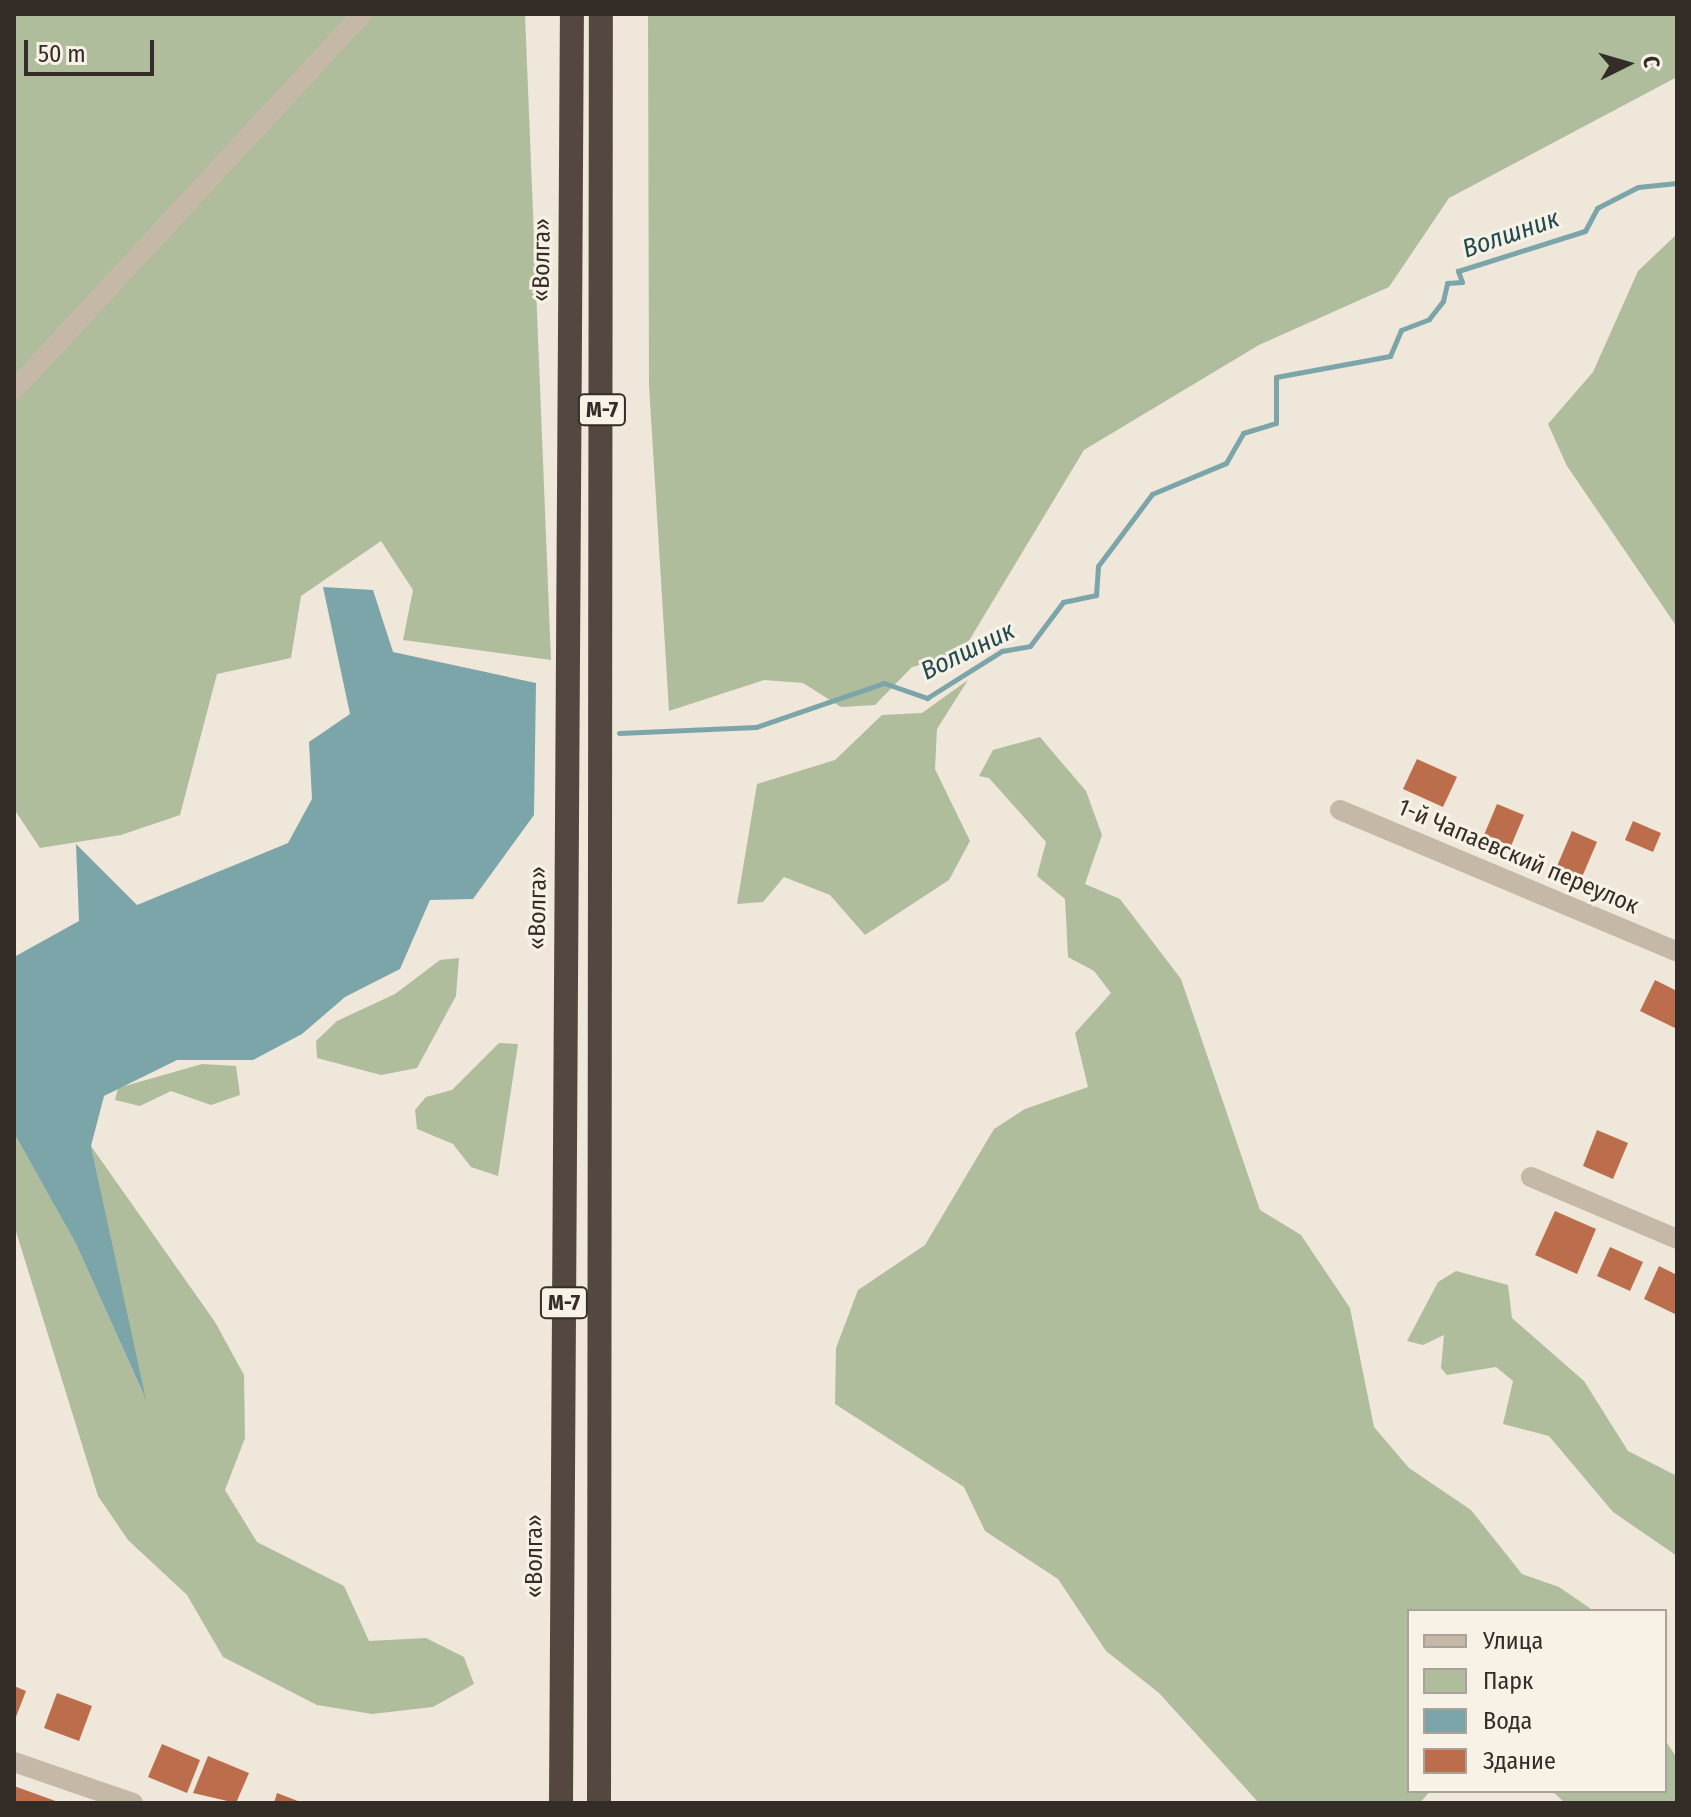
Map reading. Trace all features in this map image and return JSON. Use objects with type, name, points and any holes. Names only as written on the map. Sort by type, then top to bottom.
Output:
[{"type":"highway","name":"«Волга»","points":[[561,1803],[572,14]]},
{"type":"highway","name":"М-7","points":[[599,1803],[606,733],[601,14]]},
{"type":"street","points":[[14,390],[362,14]]},
{"type":"street","name":"1-й Чапаевский переулок","points":[[1340,810],[1677,952]]},
{"type":"street","points":[[1531,1177],[1677,1239]]},
{"type":"street","points":[[14,1762],[133,1803]]},
{"type":"green space","points":[[14,14],[525,14],[551,660],[403,640],[413,590],[381,541],[301,596],[291,658],[217,674],[180,815],[121,835],[40,848],[14,809]]},
{"type":"green space","points":[[648,14],[1677,14],[1677,77],[1449,198],[1389,287],[1259,345],[1084,450],[961,654],[912,667],[875,705],[841,707],[803,683],[764,680],[669,711],[649,385]]},
{"type":"green space","points":[[1677,234],[1677,627],[1567,466],[1548,424],[1593,372],[1638,271]]},
{"type":"green space","points":[[968,680],[937,729],[935,769],[970,841],[949,880],[865,935],[830,895],[784,877],[763,902],[737,904],[757,784],[835,760],[882,715],[922,713]]},
{"type":"green space","points":[[1040,737],[1086,791],[1102,835],[1085,884],[1120,899],[1181,979],[1260,1210],[1301,1235],[1350,1308],[1374,1427],[1409,1468],[1471,1510],[1522,1574],[1559,1587],[1591,1609],[1407,1609],[1407,1793],[1428,1793],[1420,1803],[1259,1803],[1159,1693],[1106,1651],[1058,1579],[985,1531],[964,1487],[835,1404],[836,1348],[858,1290],[925,1245],[994,1129],[1025,1109],[1088,1087],[1075,1033],[1111,993],[1094,971],[1068,957],[1065,899],[1037,876],[1046,842],[989,778],[979,776],[993,750]]},
{"type":"green space","points":[[459,958],[456,996],[417,1068],[381,1075],[317,1058],[316,1041],[337,1021],[395,994],[440,960]]},
{"type":"green space","points":[[499,1043],[518,1044],[498,1176],[471,1167],[453,1144],[417,1129],[415,1110],[426,1097],[452,1090]]},
{"type":"green space","points":[[202,1064],[236,1066],[240,1095],[211,1105],[171,1091],[140,1106],[115,1100],[118,1088]]},
{"type":"green space","points":[[14,1133],[76,1244],[144,1396],[91,1146],[215,1322],[244,1375],[245,1438],[225,1490],[257,1542],[344,1586],[369,1641],[426,1638],[464,1657],[474,1684],[433,1707],[372,1714],[317,1705],[223,1657],[187,1595],[128,1540],[98,1496],[14,1225]]},
{"type":"green space","points":[[1456,1271],[1508,1285],[1512,1318],[1584,1381],[1628,1451],[1677,1476],[1677,1556],[1613,1512],[1549,1436],[1503,1424],[1513,1381],[1496,1367],[1447,1375],[1441,1368],[1444,1335],[1423,1345],[1407,1341],[1438,1282]]},
{"type":"green space","points":[[1667,1743],[1677,1758],[1677,1803],[1565,1803],[1554,1793],[1667,1793]]},
{"type":"water","points":[[323,587],[373,590],[393,652],[536,683],[534,815],[473,899],[430,900],[400,969],[345,997],[302,1034],[253,1060],[177,1060],[104,1096],[91,1146],[146,1400],[76,1244],[14,1133],[14,957],[79,921],[76,844],[137,905],[288,843],[312,799],[309,742],[350,714]]},
{"type":"building","points":[[1417,759],[1457,777],[1443,807],[1403,789]]},
{"type":"building","points":[[1497,804],[1524,815],[1511,846],[1484,835]]},
{"type":"building","points":[[1633,821],[1661,833],[1653,852],[1625,840]]},
{"type":"building","points":[[1572,831],[1597,842],[1582,877],[1557,866]]},
{"type":"building","points":[[1655,980],[1677,991],[1677,1029],[1640,1011]]},
{"type":"building","points":[[1597,1130],[1628,1143],[1613,1179],[1583,1166]]},
{"type":"building","points":[[1555,1211],[1596,1229],[1577,1274],[1535,1255]]},
{"type":"building","points":[[1610,1247],[1643,1262],[1630,1291],[1597,1276]]},
{"type":"building","points":[[1659,1266],[1677,1275],[1677,1315],[1644,1299]]},
{"type":"building","points":[[14,1686],[26,1691],[14,1722]]},
{"type":"building","points":[[57,1693],[92,1706],[79,1741],[44,1728]]},
{"type":"building","points":[[162,1744],[200,1760],[187,1793],[148,1777]]},
{"type":"building","points":[[208,1756],[249,1773],[236,1803],[193,1793]]},
{"type":"building","points":[[14,1786],[61,1803],[14,1803]]},
{"type":"building","points":[[277,1793],[303,1803],[274,1803]]},
{"type":"waterway","name":"Волшник","points":[[619,733],[756,727],[884,683],[927,698],[1002,651],[1030,646],[1063,602],[1096,595],[1098,566],[1152,494],[1226,463],[1243,433],[1276,423],[1276,377],[1390,356],[1401,330],[1429,319],[1443,301],[1447,283],[1462,282],[1458,271],[1585,231],[1597,208],[1638,187],[1677,183]]}]
